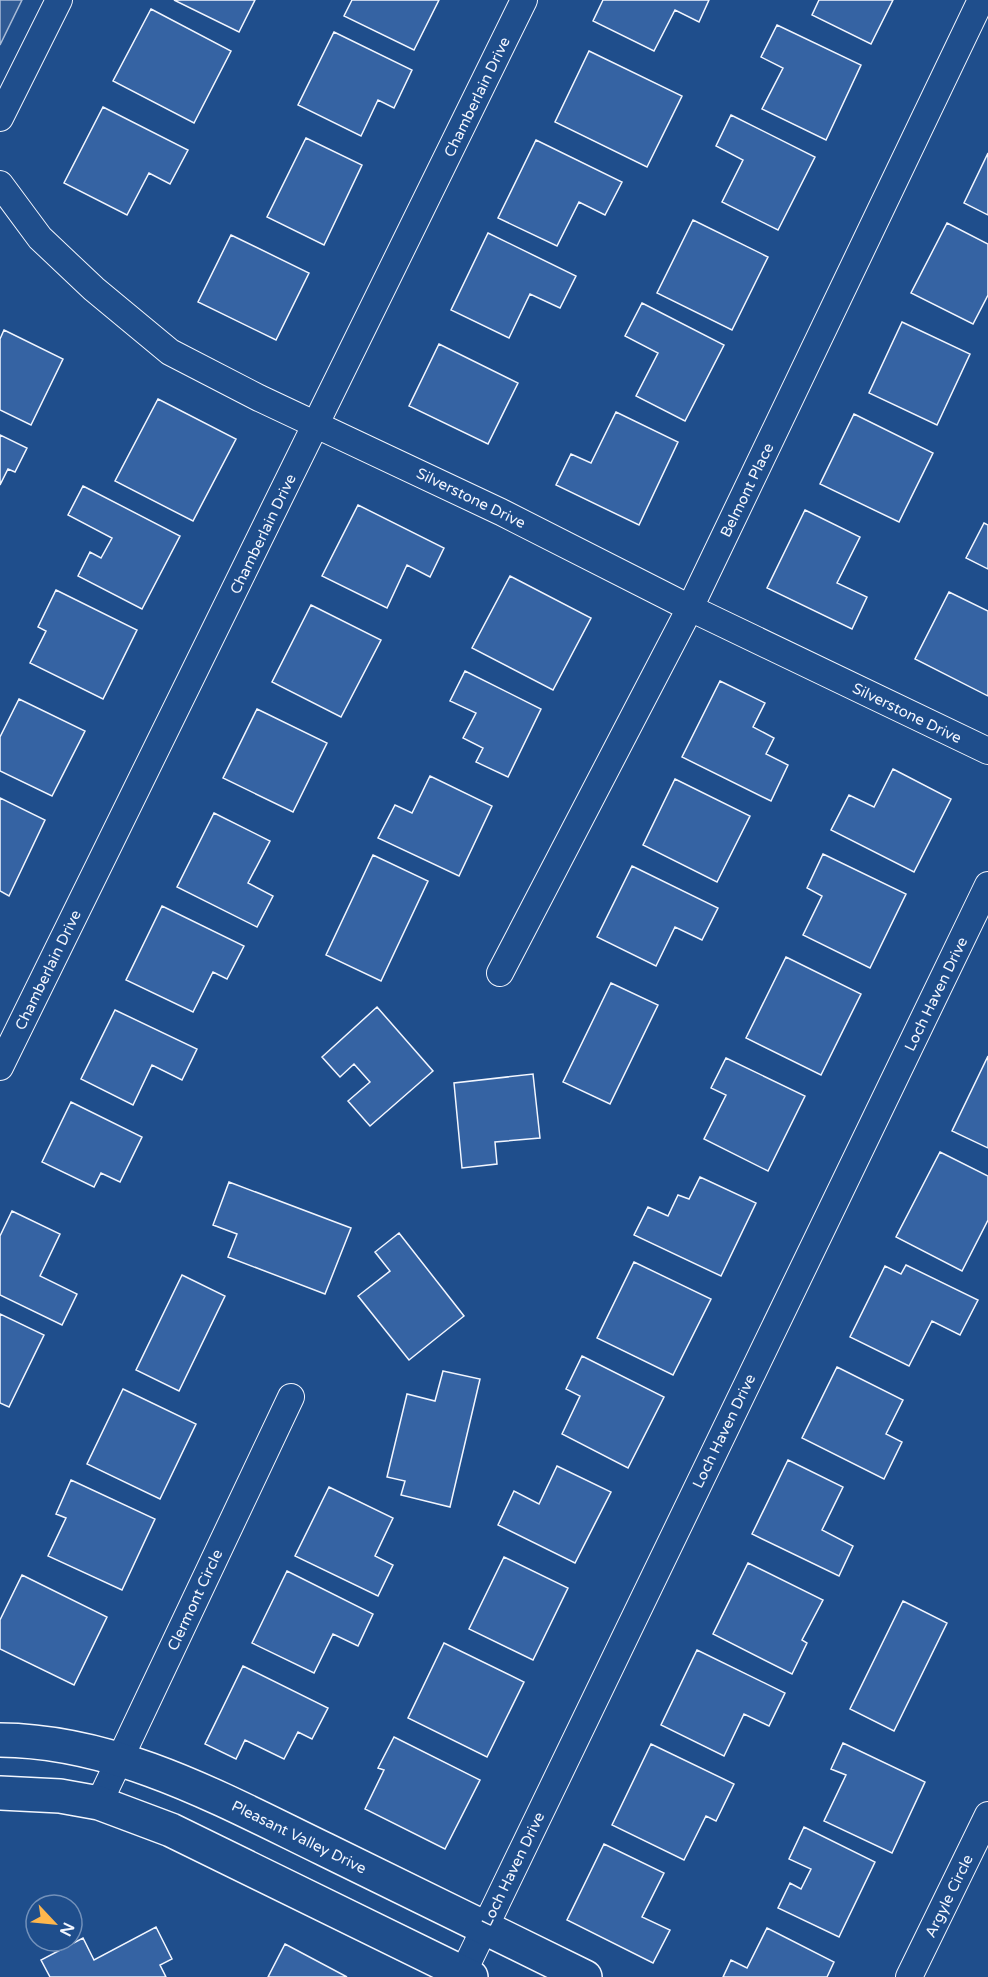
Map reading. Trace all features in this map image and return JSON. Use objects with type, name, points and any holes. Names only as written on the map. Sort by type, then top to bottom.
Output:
[{"type":"street","points":[[0,118],[59,0]]},
{"type":"street","name":"Chamberlain Drive","points":[[0,1067],[524,0]]},
{"type":"street","name":"Belmont Place","points":[[500,973],[690,608],[981,0]]},
{"type":"street","name":"Silverstone Drive","points":[[0,184],[40,238],[94,289],[170,352],[501,512],[690,608],[988,751]]},
{"type":"street","name":"Loch Haven Drive","points":[[465,1976],[484,1928],[988,885]]},
{"type":"street","name":"Clermont Circle","points":[[99,1803],[291,1397]]},
{"type":"street","name":"Pleasant Valley Drive","points":[[0,1740],[29,1740],[119,1759],[195,1786],[585,1977]]},
{"type":"street","points":[[0,1792],[60,1796],[99,1803],[171,1830],[465,1976]]},
{"type":"street","name":"Argyle Circle","points":[[909,1977],[988,1815]]},
{"type":"shaded area","points":[[0,0],[22,0],[0,45]]},
{"type":"building","points":[[174,0],[255,0],[239,32]]},
{"type":"building","points":[[352,0],[439,0],[414,50],[344,16]]},
{"type":"building","points":[[603,0],[709,0],[699,22],[675,10],[654,51],[593,21]]},
{"type":"building","points":[[819,0],[893,0],[871,44],[812,15]]},
{"type":"building","points":[[151,9],[231,51],[194,123],[113,81]]},
{"type":"building","points":[[777,25],[861,65],[826,140],[762,109],[783,68],[761,57]]},
{"type":"building","points":[[334,32],[412,70],[394,108],[378,100],[361,136],[298,105]]},
{"type":"building","points":[[589,51],[682,96],[647,167],[555,122]]},
{"type":"building","points":[[103,107],[188,150],[170,184],[149,173],[127,215],[64,183]]},
{"type":"building","points":[[731,115],[815,157],[778,230],[722,202],[743,160],[716,146]]},
{"type":"building","points":[[306,138],[362,165],[324,245],[267,217]]},
{"type":"building","points":[[536,140],[622,182],[605,215],[579,202],[557,246],[498,218]]},
{"type":"building","points":[[988,153],[988,215],[964,203]]},
{"type":"building","points":[[693,220],[768,257],[732,330],[657,293]]},
{"type":"building","points":[[947,223],[988,244],[988,295],[973,324],[911,293]]},
{"type":"building","points":[[488,233],[576,276],[560,308],[530,294],[509,338],[451,310]]},
{"type":"building","points":[[231,235],[309,273],[276,340],[198,302]]},
{"type":"building","points":[[642,303],[724,345],[685,421],[636,396],[658,353],[625,336]]},
{"type":"building","points":[[902,322],[970,354],[937,425],[869,393]]},
{"type":"building","points":[[4,330],[63,359],[31,425],[0,410],[0,339]]},
{"type":"building","points":[[439,344],[518,383],[488,444],[409,406]]},
{"type":"building","points":[[158,399],[236,439],[193,521],[115,481]]},
{"type":"building","points":[[616,412],[678,442],[639,525],[556,485],[571,454],[591,463]]},
{"type":"building","points":[[854,414],[933,453],[899,522],[820,484]]},
{"type":"building","points":[[0,435],[27,448],[15,472],[8,469],[0,485]]},
{"type":"building","points":[[83,486],[180,536],[142,609],[78,576],[90,552],[101,558],[112,538],[68,515]]},
{"type":"building","points":[[358,505],[444,548],[430,577],[407,565],[387,608],[322,576]]},
{"type":"building","points":[[805,510],[860,537],[837,583],[867,597],[852,629],[767,588]]},
{"type":"building","points":[[984,523],[988,525],[988,569],[966,558]]},
{"type":"building","points":[[510,576],[591,618],[553,690],[472,648]]},
{"type":"building","points":[[56,590],[137,630],[103,699],[30,663],[46,631],[38,627]]},
{"type":"building","points":[[949,592],[988,611],[988,696],[915,659]]},
{"type":"building","points":[[311,605],[381,640],[341,717],[272,682]]},
{"type":"building","points":[[465,671],[541,709],[508,777],[476,762],[483,748],[463,738],[476,713],[450,701]]},
{"type":"building","points":[[720,681],[765,703],[753,727],[774,738],[766,754],[788,765],[771,801],[682,757]]},
{"type":"building","points":[[19,699],[85,731],[52,796],[0,771],[0,737]]},
{"type":"building","points":[[257,709],[327,743],[293,812],[223,778]]},
{"type":"building","points":[[893,769],[951,799],[914,872],[831,830],[849,795],[874,807]]},
{"type":"building","points":[[430,776],[492,806],[459,876],[378,838],[395,805],[412,813]]},
{"type":"building","points":[[675,779],[750,816],[717,882],[643,845]]},
{"type":"building","points":[[0,798],[45,820],[9,896],[0,891]]},
{"type":"building","points":[[214,813],[270,841],[248,883],[273,896],[257,927],[177,887]]},
{"type":"building","points":[[823,854],[906,894],[870,968],[803,935],[822,896],[807,888]]},
{"type":"building","points":[[373,855],[428,881],[381,981],[326,955]]},
{"type":"building","points":[[632,866],[718,908],[702,940],[675,927],[656,966],[597,937]]},
{"type":"building","points":[[162,906],[244,946],[227,979],[213,972],[193,1012],[126,980]]},
{"type":"building","points":[[786,957],[861,994],[821,1075],[746,1038]]},
{"type":"building","points":[[611,983],[658,1005],[610,1104],[563,1082]]},
{"type":"building","points":[[377,1007],[433,1071],[370,1126],[348,1101],[370,1082],[354,1064],[340,1077],[322,1057]]},
{"type":"building","points":[[115,1010],[197,1049],[182,1080],[152,1065],[133,1105],[81,1079]]},
{"type":"building","points":[[988,1056],[988,1148],[952,1131]]},
{"type":"building","points":[[726,1058],[805,1096],[768,1171],[704,1139],[726,1095],[711,1088]]},
{"type":"building","points":[[533,1074],[540,1138],[495,1142],[497,1164],[462,1168],[454,1083]]},
{"type":"building","points":[[71,1102],[142,1137],[120,1182],[101,1173],[94,1187],[42,1162]]},
{"type":"building","points":[[940,1152],[988,1176],[988,1220],[962,1271],[896,1237]]},
{"type":"building","points":[[700,1177],[756,1203],[721,1276],[634,1235],[648,1207],[668,1216],[678,1195],[689,1199]]},
{"type":"building","points":[[229,1182],[351,1228],[325,1294],[228,1257],[237,1234],[213,1225]]},
{"type":"building","points":[[12,1211],[60,1234],[40,1276],[77,1294],[62,1325],[0,1295],[0,1236]]},
{"type":"building","points":[[399,1233],[464,1316],[409,1360],[358,1296],[390,1271],[375,1252]]},
{"type":"building","points":[[634,1262],[711,1299],[673,1375],[597,1338]]},
{"type":"building","points":[[906,1265],[978,1300],[960,1335],[932,1321],[909,1366],[850,1337],[885,1266],[901,1274]]},
{"type":"building","points":[[182,1275],[225,1296],[179,1391],[136,1370]]},
{"type":"building","points":[[0,1314],[44,1335],[9,1407],[0,1403]]},
{"type":"building","points":[[582,1356],[664,1397],[628,1468],[562,1434],[580,1396],[566,1389]]},
{"type":"building","points":[[837,1367],[903,1400],[886,1434],[902,1442],[884,1479],[802,1438]]},
{"type":"building","points":[[443,1371],[480,1379],[450,1507],[401,1495],[405,1481],[387,1477],[407,1394],[435,1401]]},
{"type":"building","points":[[123,1389],[196,1424],[160,1499],[87,1464]]},
{"type":"building","points":[[788,1460],[843,1487],[822,1530],[853,1546],[839,1576],[752,1534]]},
{"type":"building","points":[[557,1466],[611,1492],[575,1563],[498,1525],[514,1491],[539,1504]]},
{"type":"building","points":[[71,1480],[155,1519],[122,1590],[48,1556],[66,1518],[56,1514]]},
{"type":"building","points":[[329,1487],[393,1518],[375,1556],[393,1565],[378,1596],[295,1556]]},
{"type":"building","points":[[504,1557],[568,1588],[533,1660],[469,1629]]},
{"type":"building","points":[[748,1563],[823,1600],[802,1640],[807,1643],[792,1674],[713,1634]]},
{"type":"building","points":[[287,1571],[373,1614],[358,1646],[333,1634],[314,1673],[252,1643]]},
{"type":"building","points":[[22,1575],[107,1617],[74,1685],[0,1649],[0,1620]]},
{"type":"building","points":[[903,1601],[947,1623],[894,1731],[850,1709]]},
{"type":"building","points":[[444,1643],[524,1682],[487,1757],[408,1718]]},
{"type":"building","points":[[697,1650],[785,1693],[769,1726],[744,1714],[724,1756],[661,1725]]},
{"type":"building","points":[[243,1666],[328,1708],[312,1739],[298,1732],[284,1759],[245,1740],[236,1759],[205,1744]]},
{"type":"building","points":[[394,1737],[480,1780],[445,1849],[365,1809],[384,1770],[378,1768]]},
{"type":"building","points":[[843,1743],[925,1782],[892,1853],[824,1821],[846,1775],[831,1769]]},
{"type":"building","points":[[651,1744],[734,1784],[716,1821],[706,1816],[684,1860],[612,1825]]},
{"type":"building","points":[[804,1827],[875,1862],[839,1937],[778,1908],[790,1883],[801,1889],[811,1869],[789,1859]]},
{"type":"building","points":[[604,1844],[664,1873],[642,1917],[670,1930],[653,1963],[567,1920]]},
{"type":"building","points":[[156,1927],[172,1959],[160,1965],[166,1977],[50,1977],[41,1960],[54,1953],[84,1953],[84,1940],[94,1960]]},
{"type":"building","points":[[767,1928],[834,1962],[827,1977],[723,1977],[731,1960],[747,1968]]},
{"type":"building","points":[[285,1944],[347,1977],[268,1977]]}]
